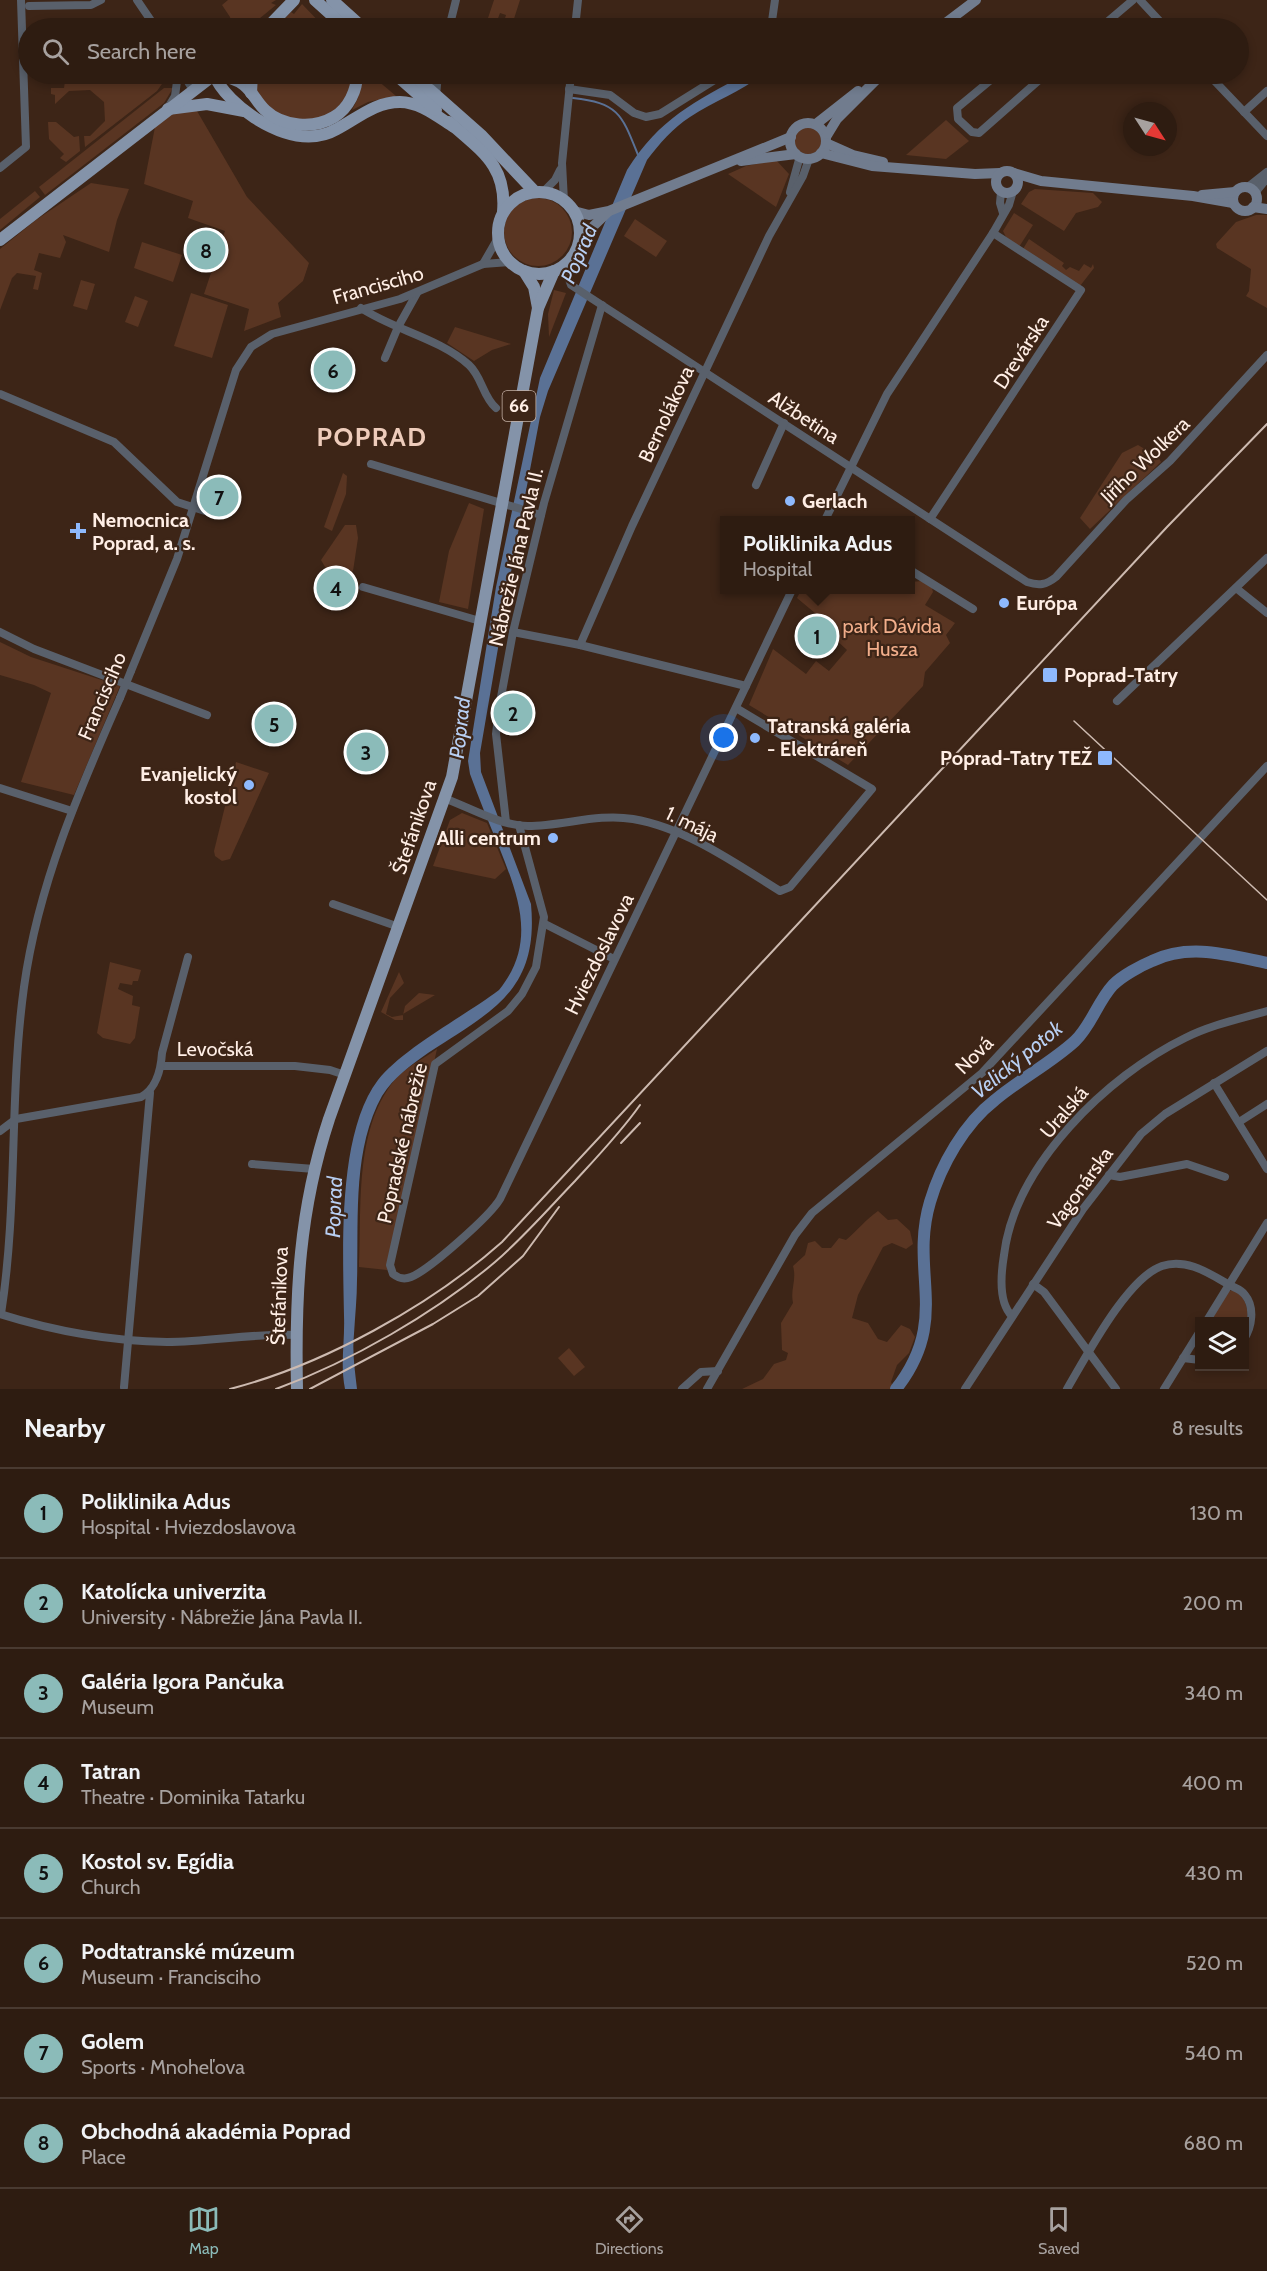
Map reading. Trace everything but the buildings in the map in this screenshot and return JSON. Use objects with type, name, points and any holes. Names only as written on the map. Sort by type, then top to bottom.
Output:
[{"type":"main road","points":[[315,0],[328,18]]},
{"type":"main road","points":[[315,0],[335,18]]},
{"type":"main road","points":[[332,0],[352,18]]},
{"type":"main road","points":[[278,18],[292,3]]},
{"type":"main road","points":[[0,240],[200,84]]},
{"type":"main road","points":[[219,84],[244,111],[288,135],[310,136],[335,131],[376,106],[402,102],[421,108],[454,127]]},
{"type":"main road","points":[[240,84],[251,93],[266,112],[279,120],[295,124],[326,122],[339,114],[349,103],[355,84]]},
{"type":"main road","points":[[251,84],[251,93]]},
{"type":"main road","points":[[406,84],[454,127],[500,174],[504,187],[503,213],[498,238],[503,253],[510,262],[524,271],[539,274],[555,271]]},
{"type":"main road","points":[[423,84],[539,192],[564,201],[574,211],[579,224],[580,238]]},
{"type":"main road","points":[[193,90],[207,104]]},
{"type":"main road","points":[[167,109],[207,104],[244,111]]},
{"type":"main road","points":[[503,213],[514,200],[539,192]]},
{"type":"main road","name":"66","points":[[555,271],[569,261],[580,238]]},
{"type":"main road","name":"Štefánikova","points":[[524,271],[534,286],[538,308]]},
{"type":"main road","name":"Štefánikova","points":[[297,1389],[296,1335],[301,1237],[314,1169],[345,1075],[446,800],[456,759],[480,621],[504,505],[538,308],[555,271]]},
{"type":"street","points":[[21,0],[22,18]]},
{"type":"street","points":[[29,6],[92,5],[101,0]]},
{"type":"street","points":[[137,0],[149,18]]},
{"type":"street","points":[[452,18],[456,0]]},
{"type":"street","points":[[576,18],[578,0]]},
{"type":"street","points":[[772,18],[775,0]]},
{"type":"street","points":[[952,18],[976,0]]},
{"type":"street","points":[[1112,18],[1133,0]]},
{"type":"street","points":[[1140,0],[1157,18]]},
{"type":"street","points":[[0,168],[23,152],[26,147],[24,84]]},
{"type":"street","points":[[167,109],[175,96],[177,84]]},
{"type":"street","points":[[189,84],[193,90]]},
{"type":"street","points":[[436,96],[437,84]]},
{"type":"street","points":[[564,201],[562,163],[570,84]]},
{"type":"street","points":[[569,89],[610,94],[634,113],[646,117],[660,114],[708,84]]},
{"type":"street","points":[[574,211],[589,214],[609,211],[791,137],[800,124],[816,124],[869,84]]},
{"type":"street","points":[[729,162],[801,156],[824,145],[837,118],[872,84]]},
{"type":"street","points":[[986,84],[957,108],[958,119],[972,132],[979,133],[1035,84]]},
{"type":"street","points":[[1217,84],[1267,136]]},
{"type":"street","points":[[1244,112],[1267,91]]},
{"type":"street","points":[[816,124],[824,145],[854,163],[975,174],[1007,171],[1041,181],[1234,198]]},
{"type":"street","points":[[791,137],[791,146],[801,156]]},
{"type":"street","name":"Bernolákova","points":[[580,645],[625,539],[760,254],[789,200],[801,156]]},
{"type":"street","points":[[539,192],[555,180],[562,163]]},
{"type":"street","points":[[1253,207],[1267,172]]},
{"type":"street","points":[[1000,173],[1007,188]]},
{"type":"street","points":[[828,516],[891,387],[993,233],[1003,213],[1000,203],[1007,188],[1018,179],[1014,173]]},
{"type":"street","points":[[975,174],[1007,188],[1041,181]]},
{"type":"street","points":[[1257,194],[1267,178]]},
{"type":"street","points":[[1234,198],[1240,188],[1257,194]]},
{"type":"street","points":[[1234,198],[1243,211],[1253,207],[1267,209]]},
{"type":"street","points":[[580,238],[609,211]]},
{"type":"street","name":"Drevárska","points":[[930,519],[1081,290],[993,233]]},
{"type":"street","points":[[483,264],[498,238]]},
{"type":"street","name":"Alžbetina","points":[[569,261],[567,273],[571,285],[1027,582],[1044,584]]},
{"type":"street","name":"Francisciho","points":[[0,1314],[16,1119],[20,1021],[31,946],[56,852],[177,559],[236,370],[251,347],[272,334],[417,293],[483,264],[510,262]]},
{"type":"street","points":[[385,358],[398,327],[417,293]]},
{"type":"street","name":"Nábrežie Jána Pavla II.","points":[[503,820],[496,734],[513,632],[541,515],[602,305]]},
{"type":"street","points":[[361,308],[441,347],[470,366],[496,408]]},
{"type":"street","name":"Jiřího Wolkera","points":[[1044,584],[1056,577],[1126,500],[1170,461],[1267,355]]},
{"type":"street","points":[[0,394],[114,442],[177,502],[205,511]]},
{"type":"street","points":[[756,484],[784,423]]},
{"type":"street","points":[[371,464],[541,515]]},
{"type":"street","points":[[1117,701],[1267,558]]},
{"type":"street","points":[[915,573],[973,609]]},
{"type":"street","points":[[363,587],[480,621]]},
{"type":"street","points":[[1236,588],[1267,613]]},
{"type":"street","name":"Hviezdoslavova","points":[[390,1265],[393,1274],[397,1277],[413,1276],[498,1203],[790,594]]},
{"type":"street","points":[[0,632],[34,649],[207,715]]},
{"type":"street","points":[[513,632],[580,645],[746,686]]},
{"type":"street","name":"1. mája","points":[[446,800],[519,825],[556,825],[622,818],[659,825],[676,831],[780,891],[790,887],[872,789],[736,708]]},
{"type":"street","name":"Nová","points":[[707,1389],[795,1235],[812,1213],[982,1073],[1267,766]]},
{"type":"street","points":[[0,788],[72,811]]},
{"type":"street","name":"Popradské nábrežie","points":[[390,1265],[435,1064],[439,1058],[498,1020],[522,994],[539,957],[544,924],[519,825]]},
{"type":"street","points":[[333,904],[399,927]]},
{"type":"street","points":[[544,924],[614,959]]},
{"type":"street","points":[[161,1066],[162,1053],[188,957]]},
{"type":"street","name":"Uralská","points":[[1012,1316],[1005,1306],[1002,1288],[1006,1236],[1023,1194],[1063,1136],[1107,1089],[1153,1056],[1186,1037],[1263,1012],[1267,1020]]},
{"type":"street","name":"Vagonárska","points":[[965,1389],[1033,1284],[1109,1175],[1147,1128],[1267,1051]]},
{"type":"street","name":"Levočská","points":[[124,1387],[150,1093],[161,1066],[302,1066],[345,1075]]},
{"type":"street","points":[[1214,1083],[1267,1169]]},
{"type":"street","points":[[0,1131],[16,1119],[129,1100],[150,1093]]},
{"type":"street","points":[[1239,1122],[1267,1104]]},
{"type":"street","points":[[252,1164],[314,1169]]},
{"type":"street","points":[[1109,1175],[1120,1177],[1187,1164],[1225,1177]]},
{"type":"street","points":[[1209,1317],[1267,1223]]},
{"type":"street","points":[[1067,1389],[1117,1308],[1141,1279],[1162,1266],[1184,1264],[1206,1271],[1229,1285],[1239,1288],[1251,1305],[1249,1324]]},
{"type":"street","points":[[1033,1284],[1044,1293],[1116,1389]]},
{"type":"street","points":[[0,1314],[71,1332],[128,1340],[169,1342],[265,1334],[296,1335]]},
{"type":"street","points":[[1164,1389],[1195,1339]]},
{"type":"street","points":[[1183,1358],[1195,1359]]},
{"type":"street","points":[[682,1389],[701,1372],[718,1371]]},
{"type":"green space","points":[[228,0],[276,0],[271,3],[276,5],[260,18],[230,18],[222,5]]},
{"type":"green space","points":[[494,0],[520,0],[514,18],[505,18],[506,15],[500,13],[498,18],[488,18]]},
{"type":"green space","points":[[302,4],[315,18],[285,18],[291,12],[294,14]]},
{"type":"green space","points":[[65,84],[162,84],[157,91],[85,147],[84,136],[90,136],[105,121],[104,102],[90,90],[69,91],[55,104],[55,95],[51,94],[51,88],[64,88]]},
{"type":"green space","points":[[256,84],[351,84],[342,103],[335,111],[327,116],[306,120],[283,116],[273,111],[265,105]]},
{"type":"green space","points":[[361,84],[382,84],[396,96],[368,102],[352,110]]},
{"type":"green space","points":[[164,88],[173,88],[164,103],[45,195],[39,187]]},
{"type":"green space","points":[[197,111],[247,197],[309,263],[303,281],[278,303],[281,317],[244,331],[249,309],[204,294],[225,231],[188,218],[193,201],[144,184],[155,127],[172,112]]},
{"type":"green space","points":[[946,120],[969,141],[946,159],[906,155]]},
{"type":"green space","points":[[48,122],[56,122],[74,137],[79,136],[80,151],[66,162],[60,158],[64,154],[49,139]]},
{"type":"green space","points":[[808,126],[818,130],[822,140],[818,150],[808,154],[798,150],[794,140],[798,130]]},
{"type":"green space","points":[[776,160],[789,174],[776,207],[728,174],[746,166]]},
{"type":"green space","points":[[91,183],[129,189],[117,220],[109,252],[63,235],[66,242],[60,258],[39,253],[34,270],[42,273],[38,290],[33,289],[36,276],[17,273],[12,278],[0,310],[0,249],[36,220]]},
{"type":"green space","points":[[1035,189],[1093,193],[1102,202],[1098,207],[1076,213],[1064,231],[1021,204],[1029,192]]},
{"type":"green space","points":[[35,191],[40,197],[0,230],[0,219]]},
{"type":"green space","points":[[538,198],[551,201],[562,208],[569,219],[572,232],[569,245],[562,256],[551,263],[538,266],[525,263],[514,256],[507,245],[504,232],[507,219],[514,208],[525,201]]},
{"type":"green space","points":[[1014,213],[1033,225],[1019,247],[1006,237],[1003,231]]},
{"type":"green space","points":[[1256,215],[1267,215],[1267,308],[1246,296],[1249,291],[1251,269],[1217,248],[1216,244],[1236,222]]},
{"type":"green space","points":[[635,219],[667,241],[656,257],[624,236]]},
{"type":"green space","points":[[1029,239],[1064,263],[1062,266],[1066,270],[1070,267],[1079,271],[1084,264],[1091,268],[1093,264],[1094,268],[1080,286],[1023,249]]},
{"type":"green space","points":[[142,242],[182,255],[173,282],[134,268]]},
{"type":"green space","points":[[81,280],[95,284],[87,310],[73,306]]},
{"type":"green space","points":[[554,290],[566,293],[549,337],[548,314]]},
{"type":"green space","points":[[191,293],[228,305],[212,358],[174,346]]},
{"type":"green space","points":[[135,296],[148,301],[138,327],[125,322]]},
{"type":"green space","points":[[455,327],[511,344],[492,350],[474,361],[447,343]]},
{"type":"green space","points":[[1138,445],[1158,457],[1161,462],[1090,529],[1080,518],[1122,453]]},
{"type":"green space","points":[[343,473],[347,476],[346,494],[332,531],[324,527]]},
{"type":"green space","points":[[469,503],[484,509],[468,609],[439,602],[449,551]]},
{"type":"green space","points":[[345,525],[356,525],[358,538],[353,571],[343,578],[328,572],[321,560]]},
{"type":"green space","name":"park Dávida Husza","points":[[922,581],[932,588],[933,592],[925,605],[955,623],[946,635],[950,643],[925,672],[923,686],[848,765],[749,705],[773,649],[806,674],[816,661],[829,671],[847,650],[835,639],[839,633],[797,598],[799,594],[915,594],[915,582]]},
{"type":"green space","points":[[0,642],[31,657],[120,686],[74,795],[21,782],[51,693],[34,685],[0,675]]},
{"type":"green space","points":[[236,762],[269,773],[230,859],[222,861],[215,856],[214,851]]},
{"type":"green space","points":[[462,813],[487,823],[506,869],[495,879],[433,866],[450,820]]},
{"type":"green space","points":[[110,962],[141,970],[138,981],[133,981],[132,985],[120,983],[118,989],[133,996],[132,1005],[140,1007],[135,1038],[130,1044],[103,1038],[97,1033]]},
{"type":"green space","points":[[399,972],[404,983],[390,998],[386,1014],[392,1017],[403,1015],[403,1020],[395,1020],[381,1012]]},
{"type":"green space","points":[[419,993],[435,995],[403,1014],[405,1006]]},
{"type":"green space","points":[[437,1049],[387,1270],[359,1267],[362,1171],[372,1124],[380,1102],[397,1077]]},
{"type":"green space","points":[[878,1211],[888,1220],[897,1219],[910,1231],[913,1244],[906,1249],[892,1243],[883,1247],[858,1295],[852,1318],[868,1323],[878,1339],[887,1342],[901,1325],[910,1329],[915,1337],[909,1353],[897,1365],[891,1382],[894,1389],[742,1389],[763,1379],[774,1364],[786,1360],[788,1353],[782,1350],[781,1323],[793,1303],[793,1266],[805,1255],[808,1243],[815,1241],[822,1248],[831,1248],[839,1238],[846,1240]]},
{"type":"green space","points":[[1235,1290],[1243,1299],[1246,1304],[1247,1317],[1213,1317],[1229,1291]]},
{"type":"green space","points":[[569,1348],[585,1367],[574,1376],[558,1358]]},
{"type":"water","points":[[728,84],[749,84],[684,121],[667,136],[647,160],[548,391],[540,417],[480,753],[481,772],[531,904],[531,934],[527,958],[519,978],[506,995],[491,1010],[403,1072],[382,1096],[372,1117],[361,1162],[359,1186],[353,1348],[357,1389],[345,1389],[343,1259],[345,1194],[355,1130],[365,1103],[378,1080],[402,1056],[499,990],[511,972],[518,955],[521,920],[518,902],[470,774],[468,761],[496,587],[540,378],[627,170],[639,152],[665,124]]},
{"type":"waterway","points":[[573,98],[600,103],[617,113],[628,130],[638,155]]},
{"type":"waterway","name":"Velický potok","points":[[896,1389],[912,1364],[922,1340],[926,1296],[925,1228],[930,1202],[947,1160],[973,1121],[1005,1092],[1075,1041],[1086,1028],[1113,985],[1137,968],[1166,956],[1195,952],[1223,954],[1267,963]]},
{"type":"tram line","points":[[1074,721],[1267,900]]},
{"type":"railway","points":[[230,1389],[302,1365],[374,1330],[442,1289],[502,1242],[1167,527],[1267,424]]},
{"type":"railway","points":[[276,1389],[333,1365],[391,1334],[446,1300],[471,1281],[495,1262],[536,1222],[609,1144],[640,1105]]},
{"type":"railway","points":[[621,1143],[640,1123]]},
{"type":"railway","points":[[310,1389],[433,1324],[478,1296],[523,1256],[559,1207]]},
{"type":"place","name":"Obchodná akadémia Poprad","points":[[206,250]]},
{"type":"place","name":"Podtatranské múzeum","points":[[333,370]]},
{"type":"place","name":"Golem","points":[[219,497]]},
{"type":"place","name":"Gerlach","points":[[790,501]]},
{"type":"place","name":"Nemocnica Poprad, a. s.","points":[[78,531]]},
{"type":"place","name":"Tatran","points":[[336,588]]},
{"type":"place","name":"Európa","points":[[1004,603]]},
{"type":"place","name":"Poliklinika Adus","points":[[817,636]]},
{"type":"place","name":"Poprad-Tatry","points":[[1050,675]]},
{"type":"place","name":"Katolícka univerzita","points":[[513,713]]},
{"type":"place","name":"Kostol sv. Egídia","points":[[274,724]]},
{"type":"place","name":"Tatranská galéria - Elektráreň","points":[[755,738]]},
{"type":"place","name":"Galéria Igora Pančuka","points":[[366,752]]},
{"type":"place","name":"Poprad-Tatry TEŽ","points":[[1105,758]]},
{"type":"place","name":"Evanjelický kostol","points":[[249,785]]},
{"type":"place","name":"Alli centrum","points":[[553,838]]},
{"type":"district","name":"POPRAD","points":[[372,437]]},
{"type":"water label","name":"Poprad","points":[[579,254]]},
{"type":"water label","name":"Poprad","points":[[460,728]]},
{"type":"water label","name":"Poprad","points":[[334,1207]]}]
